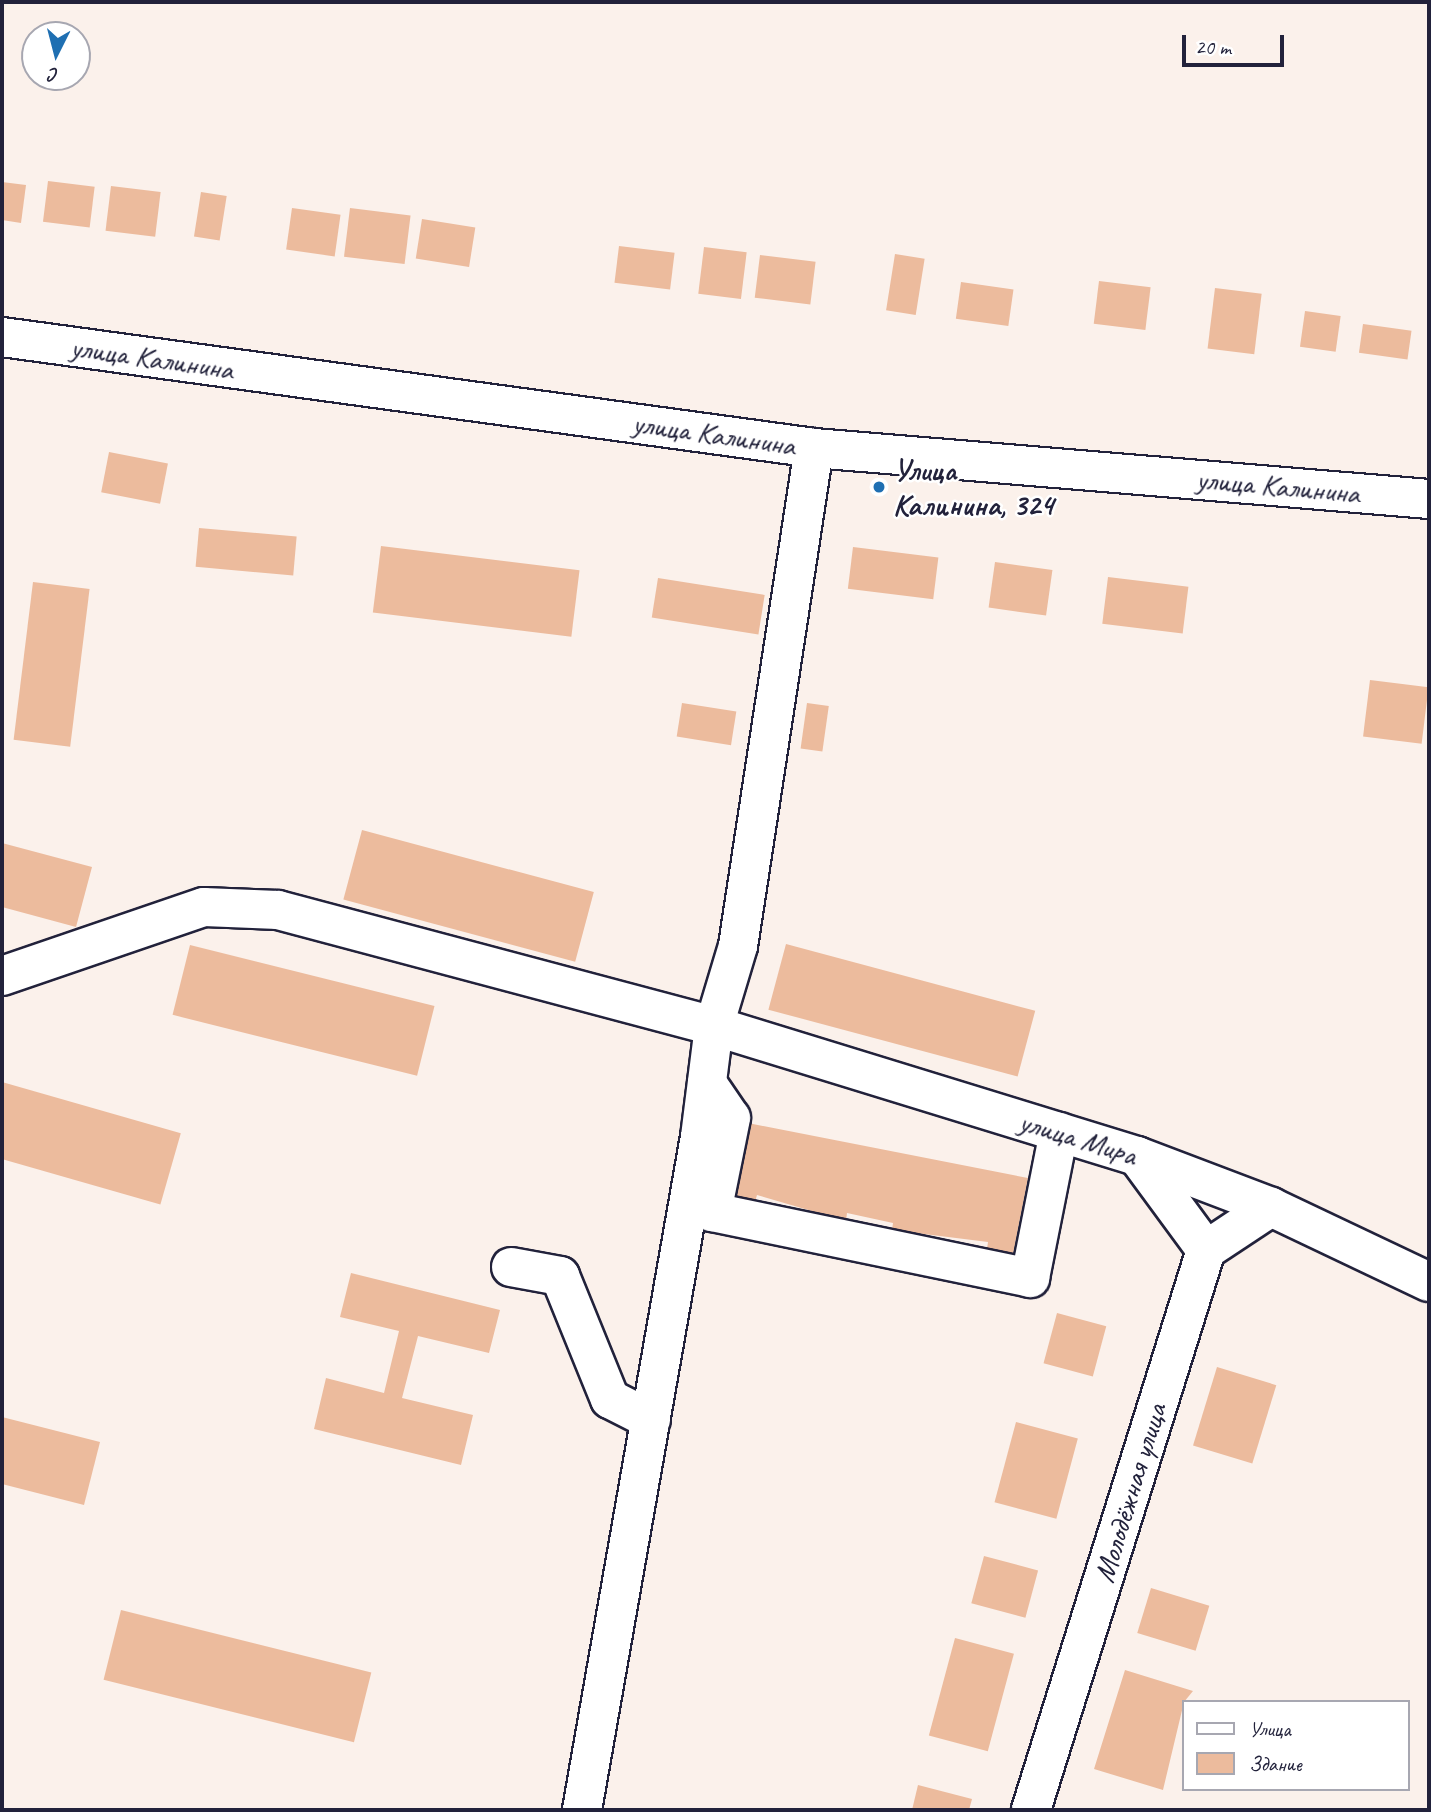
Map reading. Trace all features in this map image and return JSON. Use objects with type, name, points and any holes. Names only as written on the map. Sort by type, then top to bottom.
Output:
[{"type":"street","name":"улица Калинина","points":[[2,337],[814,448],[1429,499]]},
{"type":"street","points":[[582,1810],[651,1420],[714,1026],[738,947],[814,448]]},
{"type":"street","name":"улица Мира","points":[[2,976],[204,907],[278,909],[714,1026],[1137,1156],[1271,1207],[1429,1282]]},
{"type":"street","points":[[707,1083],[731,1118],[712,1212],[1030,1278],[1059,1132]]},
{"type":"street","points":[[1137,1156],[1206,1250],[1271,1207]]},
{"type":"street","name":"Молодёжная улица","points":[[1031,1810],[1206,1250]]},
{"type":"street","points":[[511,1267],[560,1276],[610,1399],[651,1420]]},
{"type":"building","points":[[48,181],[95,187],[90,227],[43,222]]},
{"type":"building","points":[[2,182],[26,185],[21,223],[2,220]]},
{"type":"building","points":[[111,186],[161,192],[155,237],[106,231]]},
{"type":"building","points":[[201,192],[227,196],[220,241],[194,236]]},
{"type":"building","points":[[292,208],[341,215],[335,256],[286,250]]},
{"type":"building","points":[[350,208],[411,215],[405,264],[344,257]]},
{"type":"building","points":[[422,219],[475,227],[469,267],[416,259]]},
{"type":"building","points":[[619,246],[675,253],[670,290],[614,283]]},
{"type":"building","points":[[704,247],[747,252],[741,299],[698,294]]},
{"type":"building","points":[[895,254],[925,259],[916,315],[886,310]]},
{"type":"building","points":[[760,255],[816,262],[810,305],[755,298]]},
{"type":"building","points":[[1099,281],[1151,287],[1145,330],[1094,324]]},
{"type":"building","points":[[961,282],[1013,289],[1008,326],[956,319]]},
{"type":"building","points":[[1215,288],[1262,294],[1254,354],[1208,349]]},
{"type":"building","points":[[1305,311],[1341,316],[1336,352],[1300,347]]},
{"type":"building","points":[[1363,324],[1412,331],[1407,360],[1359,353]]},
{"type":"building","points":[[109,452],[168,463],[160,504],[101,492]]},
{"type":"building","points":[[199,528],[297,537],[293,575],[196,567]]},
{"type":"building","points":[[381,546],[580,570],[571,637],[373,613]]},
{"type":"building","points":[[853,547],[938,557],[933,599],[848,589]]},
{"type":"building","points":[[995,562],[1052,570],[1046,616],[989,608]]},
{"type":"building","points":[[1108,577],[1188,587],[1183,634],[1102,624]]},
{"type":"building","points":[[658,578],[765,595],[758,634],[652,618]]},
{"type":"building","points":[[33,582],[90,589],[70,747],[14,740]]},
{"type":"building","points":[[1370,680],[1429,687],[1422,744],[1363,737]]},
{"type":"building","points":[[682,703],[736,712],[731,745],[677,737]]},
{"type":"building","points":[[807,703],[829,706],[822,752],[801,749]]},
{"type":"building","points":[[362,830],[594,892],[575,962],[343,900]]},
{"type":"building","points":[[2,843],[92,867],[76,927],[2,907]]},
{"type":"building","points":[[786,944],[1035,1011],[1018,1076],[768,1010]]},
{"type":"building","points":[[190,945],[435,1006],[417,1076],[173,1015]]},
{"type":"building","points":[[2,1082],[181,1133],[160,1204],[2,1159]]},
{"type":"building","points":[[748,1123],[1028,1178],[1013,1254],[987,1249],[988,1242],[892,1230],[893,1223],[847,1213],[846,1221],[757,1195],[755,1202],[733,1198]]},
{"type":"building","points":[[351,1273],[500,1310],[489,1353],[418,1336],[402,1398],[473,1415],[461,1465],[314,1429],[326,1378],[384,1393],[399,1331],[340,1317]]},
{"type":"building","points":[[1057,1313],[1106,1326],[1093,1376],[1044,1363]]},
{"type":"building","points":[[1217,1367],[1276,1385],[1252,1464],[1193,1445]]},
{"type":"building","points":[[2,1417],[100,1442],[84,1505],[2,1484]]},
{"type":"building","points":[[1016,1422],[1078,1439],[1056,1519],[995,1502]]},
{"type":"building","points":[[984,1556],[1038,1570],[1025,1618],[971,1603]]},
{"type":"building","points":[[1151,1588],[1209,1606],[1196,1651],[1137,1633]]},
{"type":"building","points":[[121,1610],[371,1672],[354,1742],[104,1680]]},
{"type":"building","points":[[955,1638],[1014,1654],[988,1751],[929,1736]]},
{"type":"building","points":[[1125,1670],[1193,1691],[1186,1700],[1182,1700],[1182,1710],[1163,1790],[1094,1769]]},
{"type":"building","points":[[918,1785],[972,1799],[969,1810],[912,1810]]},
{"type":"place","name":"Улица Калинина, 324","points":[[879,487]]}]
